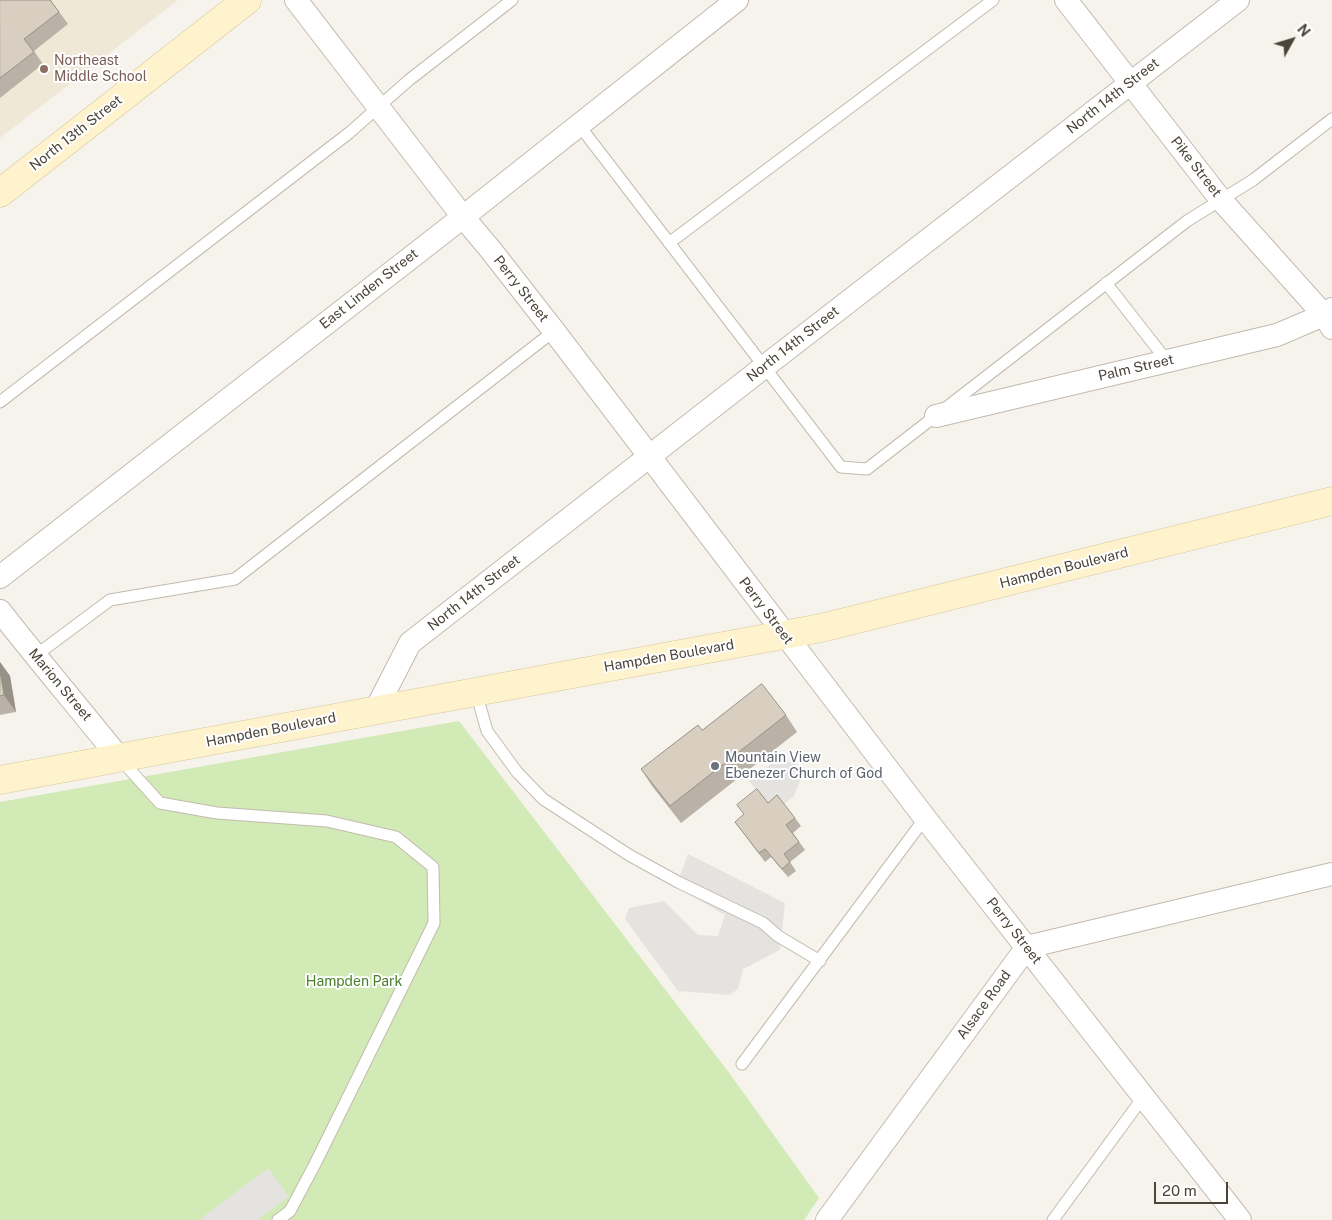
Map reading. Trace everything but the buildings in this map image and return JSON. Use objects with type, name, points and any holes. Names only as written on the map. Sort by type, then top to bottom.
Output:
[{"type":"main road","name":"North 13th Street","points":[[0,193],[247,0]]},
{"type":"main road","name":"Hampden Boulevard","points":[[0,780],[821,628],[1332,501]]},
{"type":"street","name":"Perry Street","points":[[296,0],[462,217],[490,249],[554,332],[925,818],[1240,1220]]},
{"type":"street","name":"East Linden Street","points":[[0,577],[737,0]]},
{"type":"street","name":"Pike Street","points":[[1066,0],[1221,200],[1329,317]]},
{"type":"street","name":"North 14th Street","points":[[375,711],[410,644],[648,456],[1238,0]]},
{"type":"street","name":"Palm Street","points":[[936,416],[1277,335],[1329,317]]},
{"type":"street","name":"Marion Street","points":[[0,611],[120,759]]},
{"type":"street","points":[[1027,947],[1332,874]]},
{"type":"street","name":"Alsace Road","points":[[827,1220],[1027,947]]},
{"type":"lane","points":[[0,402],[348,133],[409,80],[512,0]]},
{"type":"lane","points":[[669,243],[993,0]]},
{"type":"lane","points":[[579,125],[841,467],[867,469],[1187,221],[1253,180],[1332,119]]},
{"type":"lane","points":[[1106,283],[1167,360]]},
{"type":"lane","points":[[35,656],[110,600],[235,579],[554,332]]},
{"type":"lane","points":[[476,692],[487,731],[517,772],[543,799],[629,855],[678,882],[763,923],[778,936],[820,960]]},
{"type":"lane","points":[[120,759],[160,803],[217,813],[327,821],[396,837],[433,867],[434,923],[315,1164],[290,1211],[278,1220]]},
{"type":"lane","points":[[742,1064],[925,818]]},
{"type":"lane","points":[[1053,1220],[1144,1096]]},
{"type":"shaded area","name":"Northeast Middle School","points":[[0,0],[178,0],[0,138]]},
{"type":"shaded area","points":[[779,758],[805,768],[794,796],[774,812],[749,781]]},
{"type":"shaded area","points":[[688,854],[785,903],[780,950],[743,969],[738,989],[729,995],[678,991],[625,919],[629,908],[664,901],[698,935],[718,936],[725,915],[676,887]]},
{"type":"shaded area","points":[[268,1168],[289,1196],[258,1220],[199,1220]]},
{"type":"green space","name":"Hampden Park","points":[[459,721],[727,1070],[819,1198],[804,1220],[0,1220],[0,802]]},
{"type":"place","name":"Northeast Middle School","points":[[44,69]]},
{"type":"place","name":"Mountain View Ebenezer Church of God","points":[[715,766]]}]
